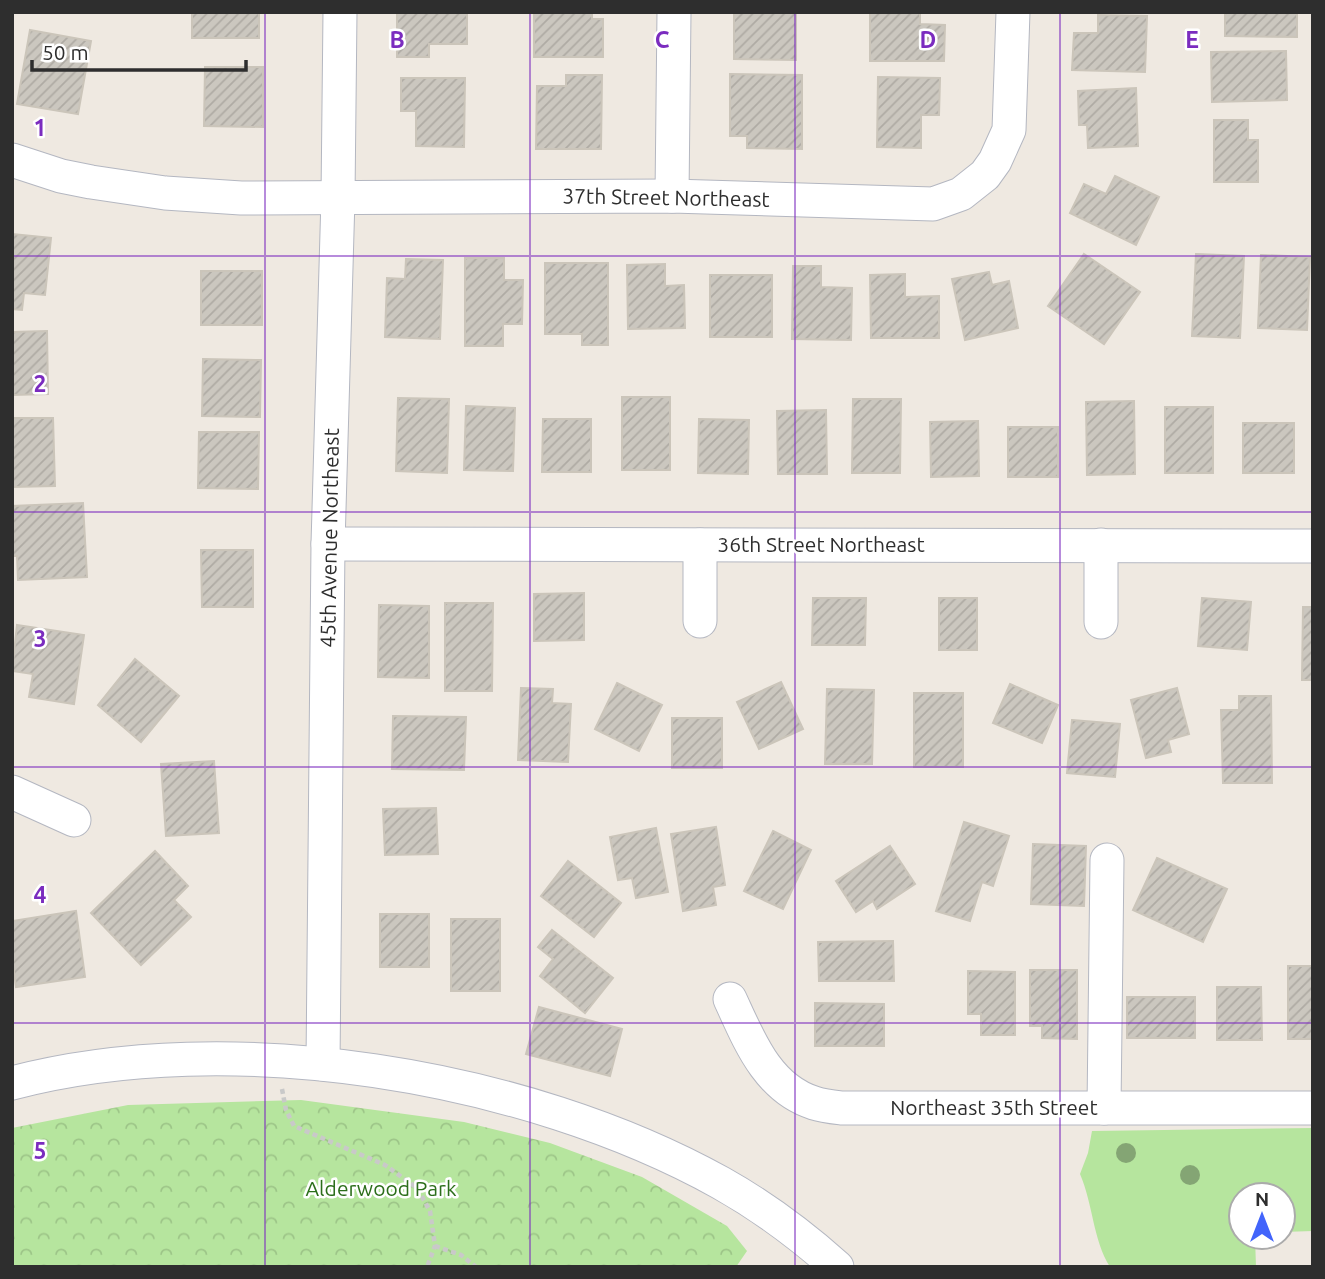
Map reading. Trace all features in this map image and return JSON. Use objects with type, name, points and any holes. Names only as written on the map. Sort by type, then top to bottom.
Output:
[{"type":"street","name":"45th Avenue Northeast","points":[[323,1064],[328,544],[338,198],[340,12]]},
{"type":"street","points":[[672,196],[674,12]]},
{"type":"street","name":"37th Street Northeast","points":[[12,160],[61,176],[164,193],[241,198],[672,196],[933,204],[961,194],[985,175],[995,161],[1009,130],[1013,12]]},
{"type":"street","name":"36th Street Northeast","points":[[328,544],[1313,546]]},
{"type":"street","points":[[700,544],[700,621]]},
{"type":"street","points":[[1101,545],[1101,622]]},
{"type":"street","points":[[12,792],[74,820]]},
{"type":"street","points":[[1104,1108],[1107,860]]},
{"type":"street","name":"Northeast 35th Street","points":[[730,999],[753,1049],[766,1069],[783,1086],[815,1104],[842,1108],[1313,1108]]},
{"type":"street","points":[[12,1083],[114,1065],[214,1060],[276,1061],[323,1064],[405,1076],[501,1096],[590,1125],[721,1183],[775,1217],[835,1266]]},
{"type":"path","points":[[276,1061],[286,1110],[294,1126],[385,1165],[417,1188],[430,1211],[435,1246],[427,1267]]},
{"type":"path","points":[[435,1246],[461,1255],[476,1267]]},
{"type":"green space","name":"Alderwood Park","points":[[301,1100],[464,1122],[550,1143],[642,1177],[727,1226],[747,1251],[736,1267],[12,1267],[12,1128],[128,1105]]},
{"type":"green space","points":[[1313,1128],[1313,1231],[1297,1232],[1297,1181],[1227,1181],[1227,1251],[1255,1251],[1256,1267],[1110,1267],[1100,1245],[1080,1174],[1092,1131]]},
{"type":"building","points":[[192,12],[259,12],[259,38],[192,38]]},
{"type":"building","points":[[397,12],[467,12],[467,44],[429,44],[429,57],[397,57]]},
{"type":"building","points":[[534,12],[592,12],[592,19],[603,19],[603,57],[534,57]]},
{"type":"building","points":[[734,12],[796,12],[796,60],[734,59]]},
{"type":"building","points":[[870,12],[920,12],[920,24],[945,25],[944,61],[870,61]]},
{"type":"building","points":[[1225,12],[1297,12],[1297,37],[1225,36]]},
{"type":"building","points":[[1098,15],[1147,16],[1145,72],[1072,70],[1074,33],[1098,33]]},
{"type":"building","points":[[30,30],[91,41],[78,114],[17,104]]},
{"type":"building","points":[[1286,51],[1287,100],[1212,102],[1211,52]]},
{"type":"building","points":[[205,67],[263,67],[263,127],[204,126]]},
{"type":"building","points":[[730,74],[802,75],[802,149],[747,148],[747,136],[730,136]]},
{"type":"building","points":[[566,75],[602,75],[601,149],[536,149],[537,86],[566,86]]},
{"type":"building","points":[[878,77],[940,78],[939,115],[921,115],[921,148],[877,147]]},
{"type":"building","points":[[401,78],[465,78],[464,147],[416,146],[416,111],[401,111]]},
{"type":"building","points":[[1136,88],[1138,146],[1088,148],[1087,125],[1079,125],[1078,91]]},
{"type":"building","points":[[1214,120],[1248,120],[1248,140],[1258,140],[1258,182],[1214,182]]},
{"type":"building","points":[[1115,176],[1159,197],[1136,245],[1070,213],[1084,184],[1106,194]]},
{"type":"building","points":[[12,234],[51,238],[45,295],[24,293],[22,310],[12,309]]},
{"type":"building","points":[[1084,254],[1140,292],[1104,344],[1048,306]]},
{"type":"building","points":[[1196,254],[1244,256],[1240,338],[1192,336]]},
{"type":"building","points":[[1261,255],[1310,257],[1307,330],[1258,328]]},
{"type":"building","points":[[465,258],[504,258],[504,280],[523,280],[522,324],[503,324],[503,346],[465,346]]},
{"type":"building","points":[[406,259],[443,260],[440,339],[385,337],[387,278],[405,279]]},
{"type":"building","points":[[545,263],[608,263],[608,345],[582,345],[582,334],[545,334]]},
{"type":"building","points":[[665,264],[665,286],[684,285],[685,328],[628,329],[627,265]]},
{"type":"building","points":[[793,266],[821,266],[821,287],[852,288],[851,340],[792,339]]},
{"type":"building","points":[[201,271],[262,271],[262,325],[201,325]]},
{"type":"building","points":[[989,272],[992,285],[1009,281],[1018,328],[965,340],[952,279]]},
{"type":"building","points":[[905,274],[905,297],[939,296],[939,338],[871,338],[870,275]]},
{"type":"building","points":[[710,275],[772,275],[772,337],[710,337]]},
{"type":"building","points":[[47,331],[48,394],[12,395],[12,332]]},
{"type":"building","points":[[203,359],[261,360],[260,417],[202,416]]},
{"type":"building","points":[[622,397],[670,397],[670,470],[622,470]]},
{"type":"building","points":[[398,398],[449,399],[447,473],[396,471]]},
{"type":"building","points":[[853,399],[901,399],[900,473],[852,473]]},
{"type":"building","points":[[1134,401],[1135,474],[1087,475],[1086,402]]},
{"type":"building","points":[[466,406],[515,408],[513,471],[464,470]]},
{"type":"building","points":[[1165,407],[1213,407],[1213,473],[1165,473]]},
{"type":"building","points":[[826,410],[827,474],[778,474],[777,411]]},
{"type":"building","points":[[12,418],[53,418],[55,486],[12,487]]},
{"type":"building","points":[[543,419],[591,419],[591,472],[542,472]]},
{"type":"building","points":[[699,419],[749,420],[748,474],[698,473]]},
{"type":"building","points":[[978,421],[979,476],[931,477],[930,422]]},
{"type":"building","points":[[1243,423],[1294,423],[1294,473],[1243,473]]},
{"type":"building","points":[[1008,427],[1058,427],[1058,477],[1008,477]]},
{"type":"building","points":[[199,432],[259,432],[258,489],[198,488]]},
{"type":"building","points":[[83,503],[87,577],[18,580],[17,556],[12,556],[12,506]]},
{"type":"building","points":[[201,550],[253,550],[253,607],[202,607]]},
{"type":"building","points":[[584,593],[584,640],[534,641],[534,594]]},
{"type":"building","points":[[813,598],[866,598],[865,645],[812,645]]},
{"type":"building","points":[[939,598],[977,598],[977,650],[939,650]]},
{"type":"building","points":[[1202,598],[1251,602],[1247,650],[1198,646]]},
{"type":"building","points":[[445,603],[493,603],[492,691],[445,691]]},
{"type":"building","points":[[379,605],[429,606],[429,678],[378,677]]},
{"type":"building","points":[[1303,607],[1313,607],[1313,680],[1302,680]]},
{"type":"building","points":[[17,625],[84,635],[74,704],[29,697],[33,674],[12,671]]},
{"type":"building","points":[[135,659],[179,696],[141,742],[98,705]]},
{"type":"building","points":[[781,682],[803,729],[759,749],[737,702]]},
{"type":"building","points":[[617,683],[662,705],[639,751],[595,729]]},
{"type":"building","points":[[1010,684],[1058,705],[1042,743],[993,723]]},
{"type":"building","points":[[521,688],[553,689],[552,703],[571,704],[568,762],[518,760]]},
{"type":"building","points":[[1177,688],[1189,734],[1168,740],[1171,752],[1146,758],[1131,700]]},
{"type":"building","points":[[827,689],[874,690],[872,764],[825,764]]},
{"type":"building","points":[[914,693],[963,693],[963,767],[914,767]]},
{"type":"building","points":[[1239,696],[1271,696],[1272,783],[1223,783],[1221,710],[1239,710]]},
{"type":"building","points":[[393,716],[466,717],[464,770],[392,769]]},
{"type":"building","points":[[672,718],[722,718],[722,768],[672,768]]},
{"type":"building","points":[[1072,720],[1120,724],[1115,777],[1067,773]]},
{"type":"building","points":[[214,761],[219,833],[166,836],[161,764]]},
{"type":"building","points":[[436,808],[438,854],[385,855],[383,809]]},
{"type":"building","points":[[964,822],[1009,836],[993,886],[982,882],[970,921],[936,911]]},
{"type":"building","points":[[716,827],[725,885],[713,887],[716,905],[683,911],[671,834]]},
{"type":"building","points":[[656,828],[668,892],[636,898],[632,878],[618,880],[610,837]]},
{"type":"building","points":[[773,831],[811,850],[783,909],[744,891]]},
{"type":"building","points":[[1033,844],[1086,846],[1084,906],[1031,904]]},
{"type":"building","points":[[890,846],[915,884],[877,909],[873,901],[856,912],[836,881]]},
{"type":"building","points":[[155,851],[188,886],[174,900],[191,917],[141,965],[91,913]]},
{"type":"building","points":[[1157,858],[1227,889],[1203,942],[1133,910]]},
{"type":"building","points":[[568,861],[621,903],[594,937],[541,896]]},
{"type":"building","points":[[76,911],[85,977],[16,987],[12,958],[12,921]]},
{"type":"building","points":[[380,914],[429,914],[429,967],[380,967]]},
{"type":"building","points":[[451,919],[500,919],[500,991],[451,991]]},
{"type":"building","points":[[552,930],[613,978],[585,1013],[540,976],[553,959],[538,947]]},
{"type":"building","points":[[893,941],[894,981],[819,981],[818,942]]},
{"type":"building","points":[[1288,966],[1313,966],[1313,1039],[1288,1039]]},
{"type":"building","points":[[1030,970],[1077,970],[1077,1039],[1042,1038],[1042,1026],[1030,1026]]},
{"type":"building","points":[[968,971],[1015,972],[1015,1035],[981,1035],[981,1014],[968,1014]]},
{"type":"building","points":[[1217,987],[1261,987],[1262,1040],[1217,1040]]},
{"type":"building","points":[[1127,997],[1195,997],[1195,1038],[1127,1038]]},
{"type":"building","points":[[815,1003],[884,1004],[884,1046],[815,1046]]},
{"type":"building","points":[[539,1007],[622,1029],[610,1076],[526,1054]]}]
